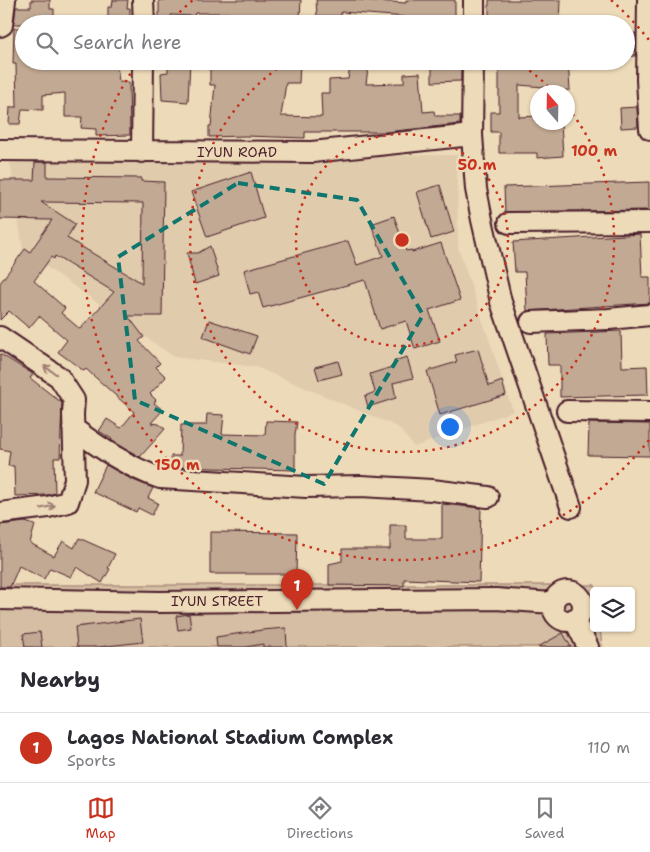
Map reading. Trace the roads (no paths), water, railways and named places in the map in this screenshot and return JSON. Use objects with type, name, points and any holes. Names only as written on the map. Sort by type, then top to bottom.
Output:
[{"type":"street","points":[[0,26],[4,18],[5,0]]},
{"type":"street","points":[[143,0],[144,15]]},
{"type":"street","points":[[474,0],[474,15]]},
{"type":"street","points":[[648,0],[647,80],[650,129]]},
{"type":"street","points":[[142,152],[143,70]]},
{"type":"street","points":[[473,70],[472,135],[478,197],[501,302],[571,507]]},
{"type":"street","name":"IYUN ROAD","points":[[0,150],[312,152],[472,135]]},
{"type":"street","points":[[509,223],[650,222]]},
{"type":"street","points":[[531,322],[608,319],[650,315]]},
{"type":"street","points":[[0,336],[59,377],[74,400],[75,480],[68,502],[48,507],[0,512]]},
{"type":"street","points":[[567,411],[650,412]]},
{"type":"street","points":[[73,428],[92,442],[139,470],[160,478],[306,487],[361,486],[432,490],[488,497]]},
{"type":"street","name":"IYUN STREET","points":[[0,599],[169,602],[496,599],[553,603],[558,595],[566,591],[575,593],[582,604],[581,613],[574,619],[588,647]]},
{"type":"place","name":"Lagos National Stadium Complex","points":[[297,610]]}]
